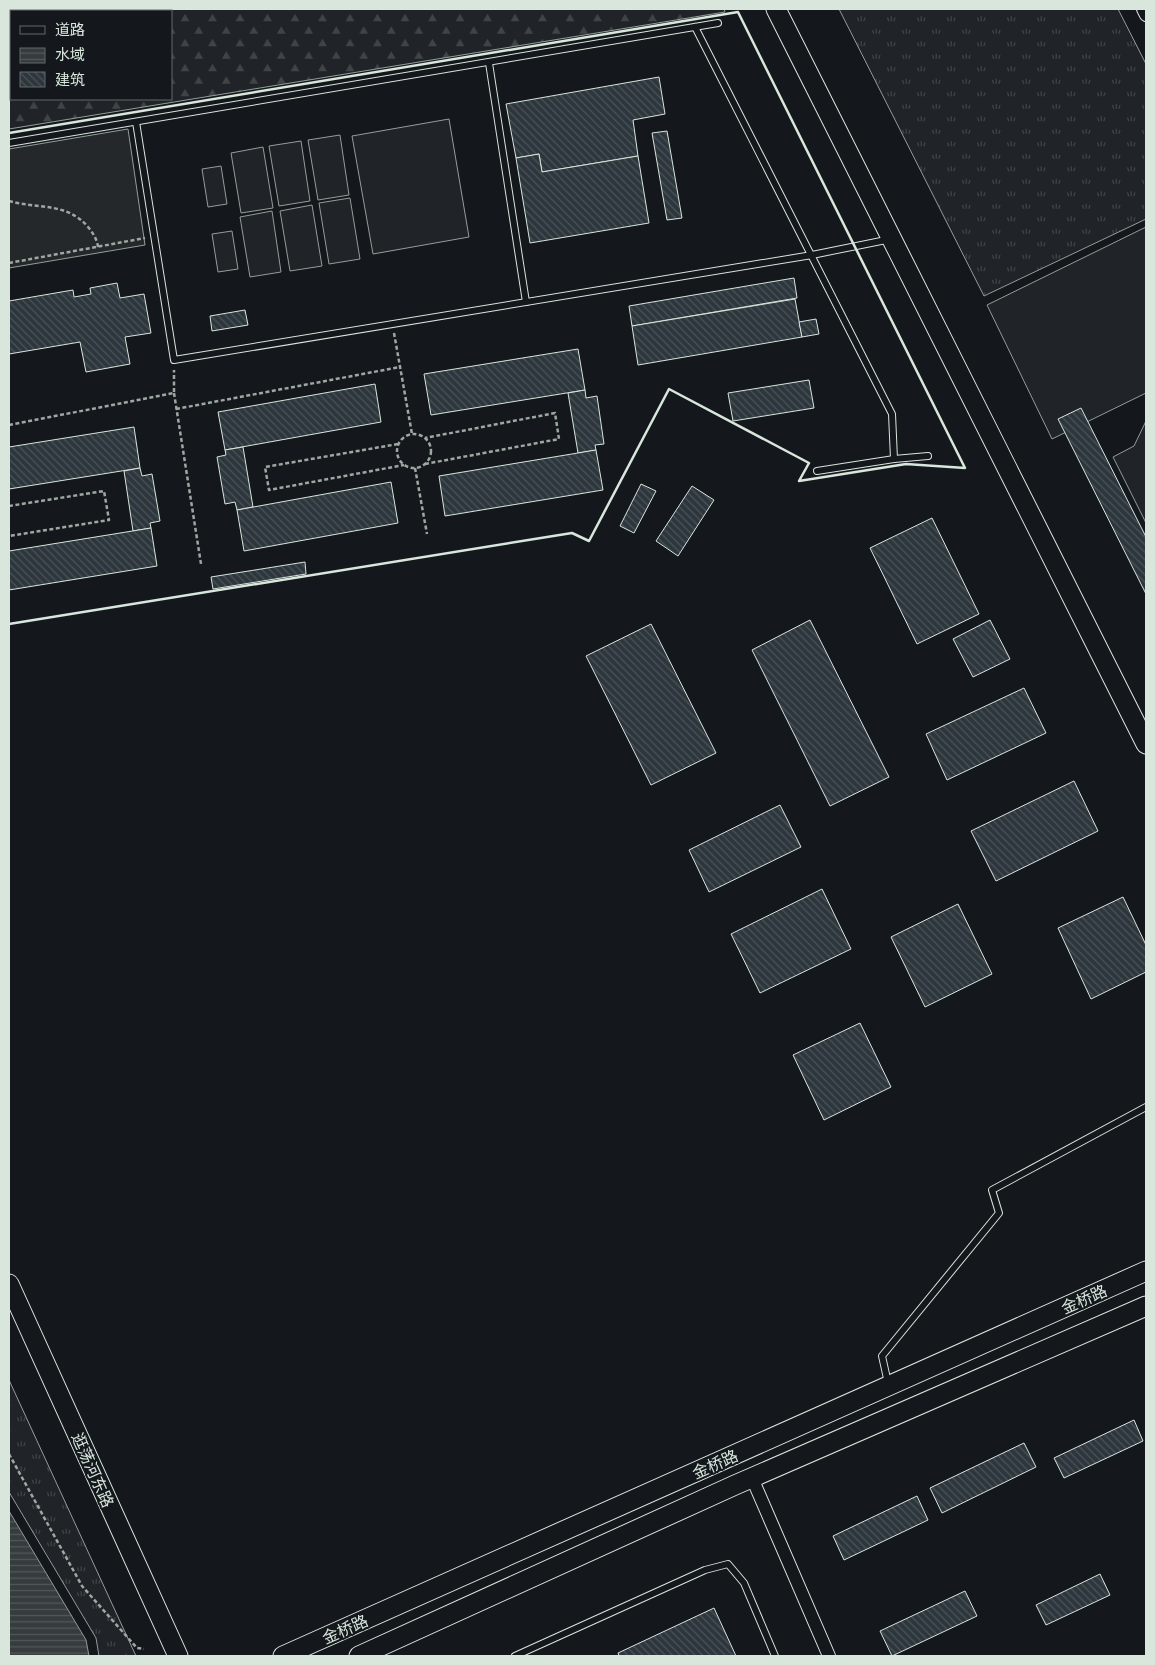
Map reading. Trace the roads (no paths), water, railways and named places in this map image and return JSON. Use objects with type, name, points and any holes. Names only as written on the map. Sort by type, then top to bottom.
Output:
[{"type":"street","points":[[776,9],[1146,744]]},
{"type":"street","points":[[1143,9],[1146,15]]},
{"type":"street","name":"金桥路","points":[[282,1656],[1146,1271]]},
{"type":"street","name":"逛荡河东路","points":[[9,1284],[178,1656]]},
{"type":"street","name":"金桥路","points":[[359,1656],[752,1478],[1146,1306]]},
{"type":"street","points":[[752,1478],[829,1656]]},
{"type":"lane","points":[[9,143],[718,23]]},
{"type":"lane","points":[[695,27],[892,414],[894,459]]},
{"type":"lane","points":[[489,63],[526,302]]},
{"type":"lane","points":[[136,122],[174,360],[812,255],[892,239]]},
{"type":"lane","points":[[818,472],[894,459],[928,456]]},
{"type":"lane","points":[[889,1386],[882,1356],[999,1213],[992,1190],[1146,1107]]},
{"type":"lane","points":[[515,1656],[705,1570],[728,1564],[744,1583],[775,1656]]},
{"type":"water","points":[[9,1511],[86,1640],[89,1656],[9,1656]]}]
